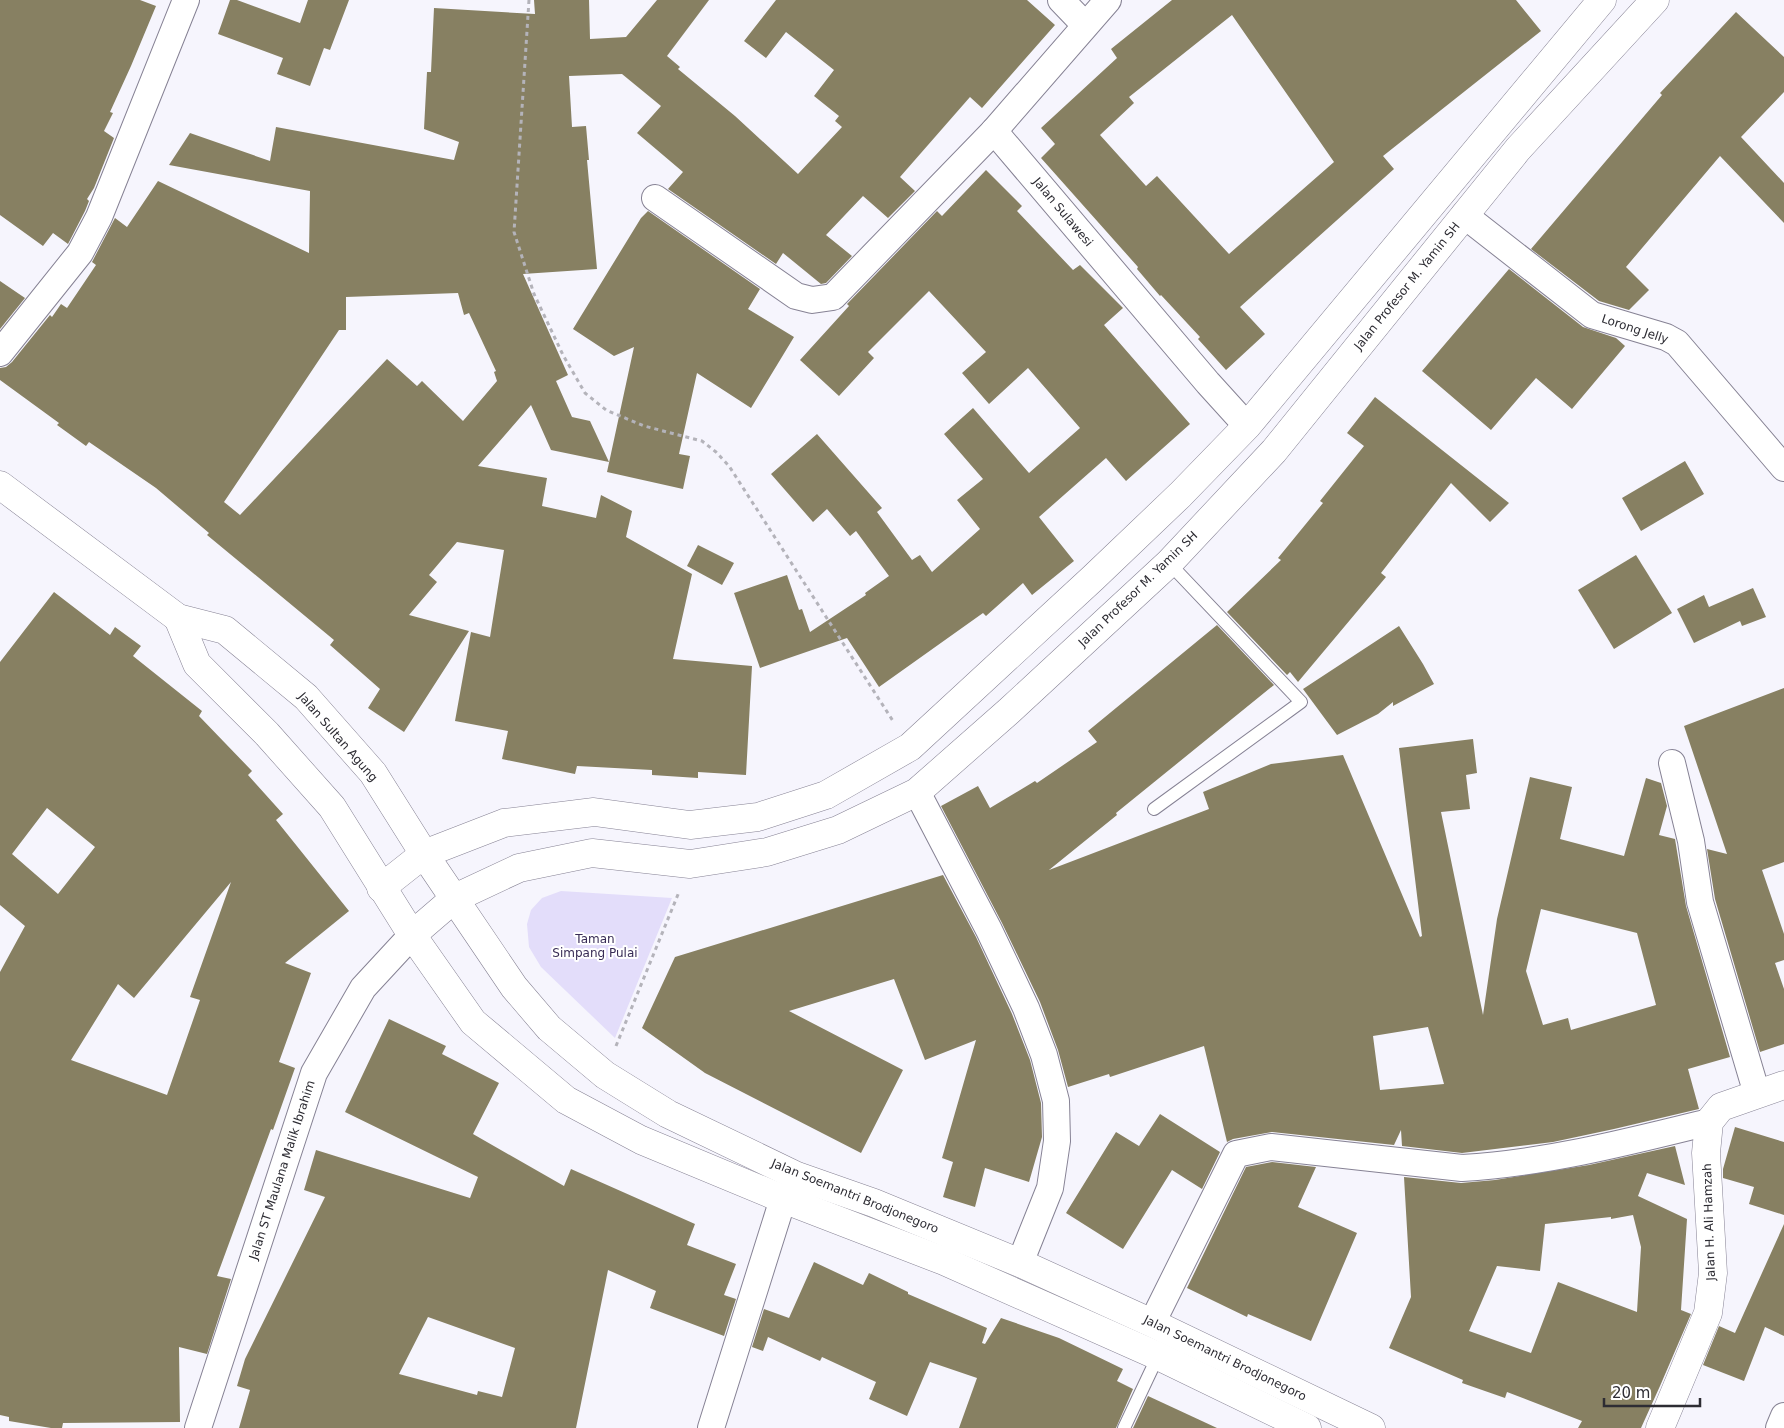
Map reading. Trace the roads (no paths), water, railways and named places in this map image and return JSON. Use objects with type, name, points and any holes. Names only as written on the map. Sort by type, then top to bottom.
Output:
[{"type":"main road","points":[[381,888],[424,854],[504,824],[594,812],[690,825],[758,817],[826,795],[910,747],[1094,578],[1180,495],[1247,426],[1602,0]]},
{"type":"main road","name":"Jalan Profesor M. Yamin SH","points":[[412,935],[455,898],[519,868],[592,853],[690,864],[766,852],[838,830],[917,792],[1009,711],[1169,563],[1274,451],[1518,150],[1655,0]]},
{"type":"main road","name":"Jalan Sultan Agung","points":[[0,485],[178,618],[225,630],[306,697],[373,773],[424,854]]},
{"type":"main road","points":[[178,618],[197,664],[268,734],[332,807],[381,888],[473,1022],[566,1100],[641,1140],[783,1199],[944,1261],[1158,1356],[1307,1428]]},
{"type":"main road","name":"Jalan Soemantri Brodjonegoro","points":[[424,854],[520,994],[549,1028],[605,1075],[668,1114],[797,1176],[874,1204],[1020,1263],[1152,1323],[1371,1428]]},
{"type":"main road","points":[[1710,1122],[1721,1108],[1784,1084]]},
{"type":"main road","name":"Jalan H. Ali Hamzah","points":[[1660,1428],[1708,1313],[1713,1273],[1706,1153],[1710,1122]]},
{"type":"street","points":[[0,353],[80,253],[99,217],[186,0]]},
{"type":"street","points":[[1062,0],[1085,25]]},
{"type":"street","points":[[655,198],[796,296],[812,300],[833,297],[994,130],[1108,0]]},
{"type":"street","name":"Jalan Sulawesi","points":[[994,130],[1208,383],[1247,426]]},
{"type":"street","name":"Lorong Jelly","points":[[1464,215],[1592,315],[1666,337],[1677,343],[1784,468]]},
{"type":"street","points":[[1672,763],[1691,840],[1700,902],[1757,1094]]},
{"type":"street","points":[[917,792],[990,930],[1026,1008],[1044,1055],[1056,1101],[1057,1141],[1050,1188],[1020,1263]]},
{"type":"street","name":"Jalan ST Maulana Malik Ibrahim","points":[[198,1428],[314,1073],[363,988],[412,935]]},
{"type":"street","points":[[1152,1323],[1236,1154],[1271,1147],[1462,1168],[1491,1166],[1569,1154],[1710,1122]]},
{"type":"street","points":[[710,1428],[783,1199]]},
{"type":"street","points":[[1779,1428],[1784,1416]]},
{"type":"lane","points":[[1154,808],[1301,702],[1169,563]]},
{"type":"lane","points":[[1124,1428],[1158,1356]]},
{"type":"park label","name":"Taman Simpang Pulai","points":[[595,946]]}]
